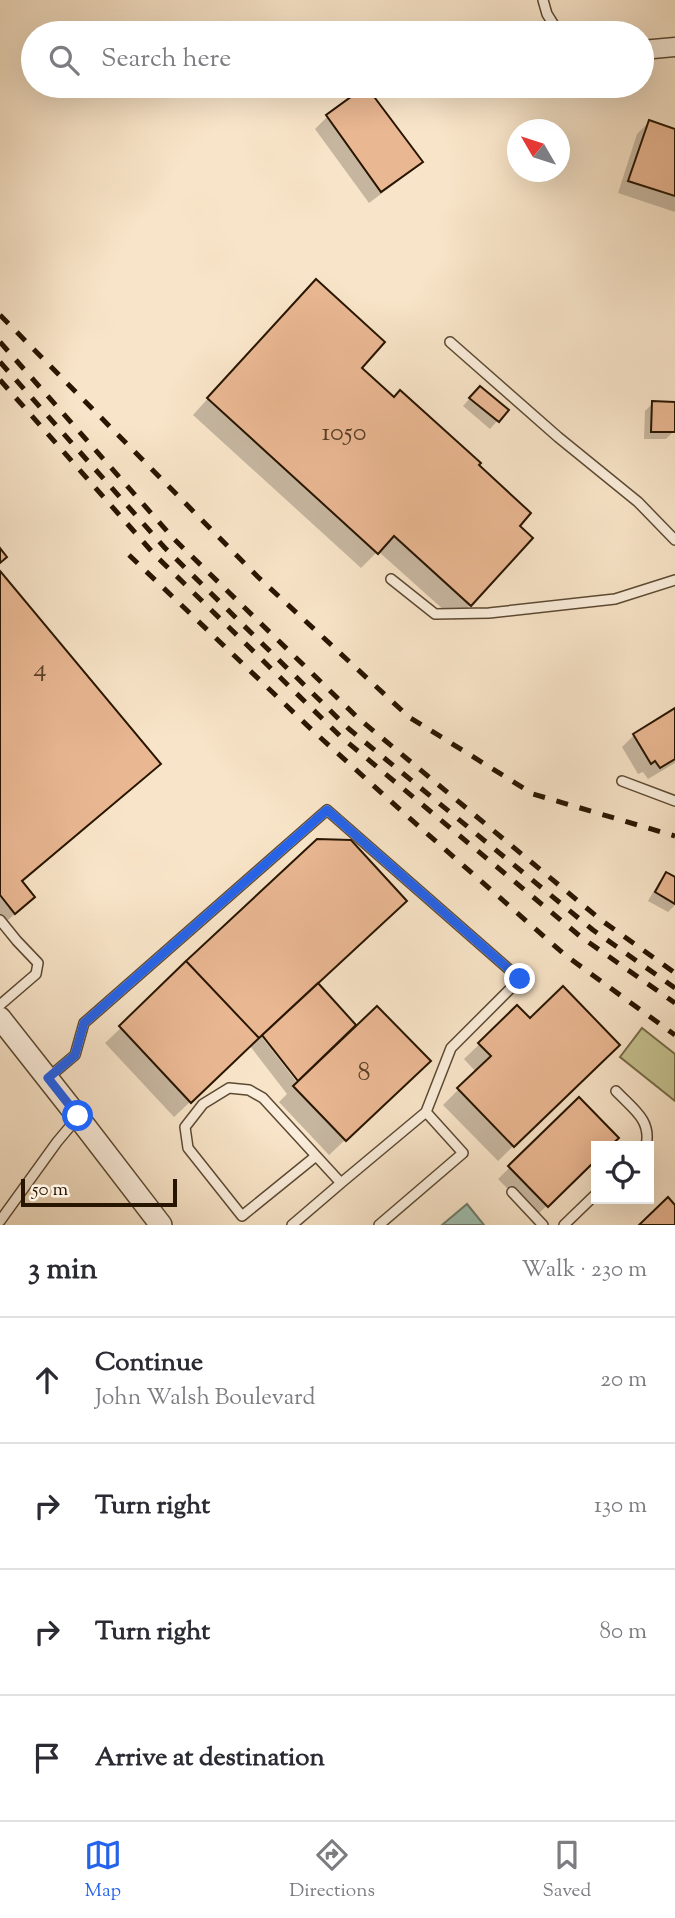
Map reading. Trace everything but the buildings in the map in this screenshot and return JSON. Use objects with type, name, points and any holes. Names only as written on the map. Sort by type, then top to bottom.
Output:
[{"type":"street","points":[[654,49],[675,47]]},
{"type":"street","points":[[0,1018],[161,1225]]},
{"type":"lane","points":[[543,0],[551,21]]},
{"type":"lane","points":[[450,342],[558,437],[638,502],[675,540]]},
{"type":"lane","points":[[391,579],[435,614],[489,613],[615,599],[675,580]]},
{"type":"lane","points":[[622,781],[675,801]]},
{"type":"lane","points":[[48,1078],[75,1055],[84,1023],[327,810],[520,979],[451,1048],[426,1112],[292,1225]]},
{"type":"lane","points":[[0,920],[38,963],[36,974],[0,1005]]},
{"type":"lane","points":[[316,1156],[242,1216],[188,1149],[186,1127],[203,1104],[220,1093],[229,1088],[249,1090],[263,1098],[341,1183]]},
{"type":"lane","points":[[616,1091],[645,1123],[649,1133],[647,1141]]},
{"type":"lane","points":[[379,1225],[463,1153],[426,1112]]},
{"type":"lane","points":[[0,1221],[78,1116]]},
{"type":"lane","points":[[512,1192],[543,1225]]},
{"type":"lane","points":[[564,1225],[591,1199]]},
{"type":"shaded area","points":[[642,1028],[675,1054],[675,1101],[620,1057]]},
{"type":"shaded area","points":[[467,1204],[484,1225],[442,1225]]},
{"type":"railway","points":[[0,315],[258,577],[409,717],[533,794],[675,836]]},
{"type":"railway","points":[[0,342],[174,539],[358,718],[601,920],[675,973]]},
{"type":"railway","points":[[0,362],[165,548],[349,729],[593,930],[675,988]]},
{"type":"railway","points":[[0,380],[154,554],[340,736],[581,937],[675,1003]]},
{"type":"railway","points":[[129,555],[312,730],[565,955],[675,1035]]},
{"type":"route","points":[[78,1116],[48,1078],[75,1055],[84,1023],[327,810],[520,979]]}]
